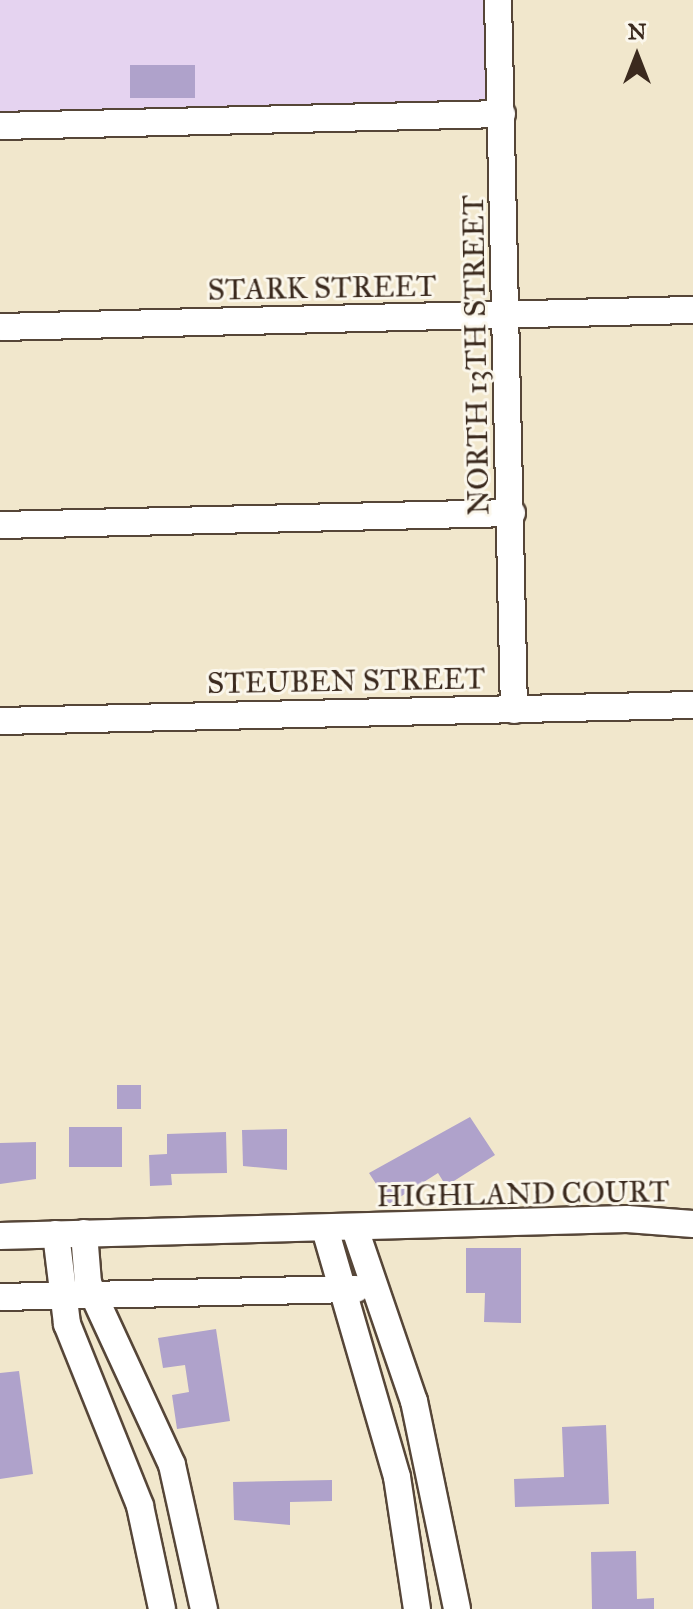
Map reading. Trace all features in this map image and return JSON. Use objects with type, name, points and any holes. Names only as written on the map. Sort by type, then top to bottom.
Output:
[{"type":"street","name":"NORTH 13TH STREET","points":[[498,0],[508,315],[514,710]]},
{"type":"street","points":[[0,126],[502,114]]},
{"type":"street","name":"STARK STREET","points":[[0,327],[693,310]]},
{"type":"street","points":[[0,525],[512,513]]},
{"type":"street","name":"STEUBEN STREET","points":[[0,721],[693,705]]},
{"type":"street","name":"HIGHLAND COURT","points":[[0,1236],[355,1229],[627,1219],[693,1224]]},
{"type":"street","points":[[325,1229],[397,1477],[417,1609]]},
{"type":"street","points":[[355,1229],[414,1401],[457,1609]]},
{"type":"street","points":[[84,1233],[93,1294],[172,1465],[204,1609]]},
{"type":"street","points":[[56,1234],[61,1295],[140,1506],[162,1609]]},
{"type":"street","points":[[0,1297],[341,1291],[373,1284]]},
{"type":"shaded area","points":[[0,0],[487,0],[487,120],[0,120]]},
{"type":"building","points":[[130,65],[195,65],[195,98],[130,98]]},
{"type":"building","points":[[117,1085],[141,1085],[141,1109],[117,1109]]},
{"type":"building","points":[[470,1117],[495,1155],[446,1186],[438,1173],[389,1204],[369,1173]]},
{"type":"building","points":[[69,1127],[122,1127],[122,1167],[69,1167]]},
{"type":"building","points":[[287,1129],[287,1170],[243,1166],[242,1130]]},
{"type":"building","points":[[226,1132],[227,1173],[171,1174],[172,1185],[150,1186],[149,1155],[167,1154],[167,1134]]},
{"type":"building","points":[[36,1142],[36,1179],[0,1184],[0,1143]]},
{"type":"building","points":[[466,1248],[521,1248],[521,1323],[484,1322],[485,1293],[466,1293]]},
{"type":"building","points":[[216,1329],[230,1421],[177,1429],[172,1395],[189,1392],[185,1365],[163,1368],[158,1338]]},
{"type":"building","points":[[19,1371],[33,1474],[0,1479],[0,1373]]},
{"type":"building","points":[[606,1425],[609,1504],[515,1507],[514,1479],[564,1477],[562,1427]]},
{"type":"building","points":[[332,1480],[332,1501],[290,1502],[290,1525],[234,1520],[233,1482]]},
{"type":"building","points":[[636,1551],[637,1599],[654,1598],[654,1609],[592,1609],[591,1552]]}]
